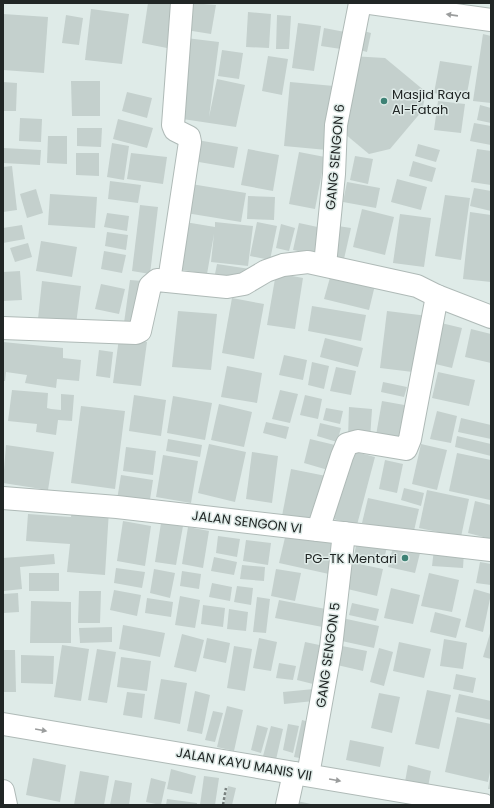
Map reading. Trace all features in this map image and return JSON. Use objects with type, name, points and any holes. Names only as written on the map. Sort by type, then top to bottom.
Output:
[{"type":"street","points":[[169,281],[190,142],[189,137],[175,130],[173,125],[182,3]]},
{"type":"street","name":"GANG SENGON 6","points":[[325,265],[334,174],[336,126],[360,3]]},
{"type":"street","points":[[370,3],[491,20]]},
{"type":"street","points":[[3,328],[136,333],[140,331],[150,286],[157,280],[227,287],[244,284],[266,271],[283,265],[308,262],[417,286],[437,296],[491,317]]},
{"type":"street","points":[[318,530],[347,444],[358,441],[406,449],[410,439],[437,296]]},
{"type":"street","name":"JALAN SENGON VI","points":[[3,498],[117,507],[491,550]]},
{"type":"street","name":"GANG SENGON 5","points":[[287,805],[301,774],[331,647],[344,533]]},
{"type":"street","name":"JALAN KAYU MANIS VII","points":[[3,724],[484,805]]},
{"type":"street","points":[[3,791],[6,805]]},
{"type":"building","points":[[148,3],[174,3],[167,48],[142,43]]},
{"type":"building","points":[[191,3],[216,5],[211,34],[186,30]]},
{"type":"building","points":[[91,9],[129,14],[122,64],[85,60]]},
{"type":"building","points":[[248,12],[271,14],[269,48],[246,47]]},
{"type":"building","points":[[3,14],[48,17],[44,73],[3,70]]},
{"type":"building","points":[[66,15],[83,18],[79,45],[62,43]]},
{"type":"building","points":[[277,15],[291,16],[289,49],[276,49]]},
{"type":"building","points":[[298,23],[321,26],[314,71],[292,68]]},
{"type":"building","points":[[324,28],[345,32],[341,49],[321,46]]},
{"type":"building","points":[[360,30],[371,33],[367,52],[356,49]]},
{"type":"building","points":[[483,34],[491,36],[491,103],[473,101]]},
{"type":"building","points":[[186,38],[219,42],[209,117],[217,79],[245,85],[236,127],[176,118]]},
{"type":"building","points":[[222,50],[243,53],[239,79],[218,76]]},
{"type":"building","points":[[268,56],[288,59],[282,95],[262,91]]},
{"type":"building","name":"Masjid Raya Al-Fatah","points":[[351,56],[385,58],[426,92],[422,111],[390,149],[369,154],[339,129]]},
{"type":"building","points":[[440,61],[472,66],[466,99],[434,93]]},
{"type":"building","points":[[71,81],[100,81],[100,116],[72,116]]},
{"type":"building","points":[[3,82],[17,83],[16,111],[3,111]]},
{"type":"building","points":[[290,82],[334,86],[327,150],[284,146]]},
{"type":"building","points":[[127,92],[152,98],[147,118],[122,111]]},
{"type":"building","points":[[438,101],[465,104],[461,133],[434,130]]},
{"type":"building","points":[[480,105],[491,108],[491,123],[477,120]]},
{"type":"building","points":[[20,118],[42,119],[41,142],[19,141]]},
{"type":"building","points":[[118,119],[153,128],[147,148],[113,139]]},
{"type":"building","points":[[474,123],[491,126],[491,145],[470,141]]},
{"type":"building","points":[[77,128],[102,128],[101,147],[77,146]]},
{"type":"building","points":[[48,136],[67,136],[67,164],[47,163]]},
{"type":"building","points":[[197,140],[238,147],[234,168],[193,161]]},
{"type":"building","points":[[112,143],[129,146],[124,180],[107,177]]},
{"type":"building","points":[[418,144],[440,150],[436,162],[415,156]]},
{"type":"building","points":[[3,148],[41,150],[40,165],[3,163]]},
{"type":"building","points":[[248,149],[279,155],[273,191],[241,185]]},
{"type":"building","points":[[477,149],[491,151],[491,185],[471,182]]},
{"type":"building","points":[[299,152],[325,157],[315,209],[289,204]]},
{"type":"building","points":[[76,153],[99,153],[99,176],[76,175]]},
{"type":"building","points":[[131,153],[167,157],[163,184],[127,179]]},
{"type":"building","points":[[355,156],[373,159],[368,184],[350,180]]},
{"type":"building","points":[[413,161],[436,168],[432,182],[409,176]]},
{"type":"building","points":[[12,166],[17,210],[3,212],[3,167]]},
{"type":"building","points":[[397,179],[427,187],[421,210],[391,202]]},
{"type":"building","points":[[110,181],[141,185],[138,203],[108,199]]},
{"type":"building","points":[[347,182],[380,188],[376,208],[343,202]]},
{"type":"building","points":[[185,183],[246,193],[241,222],[180,212]]},
{"type":"building","points":[[474,188],[491,191],[491,211],[470,206]]},
{"type":"building","points":[[36,189],[43,213],[27,218],[20,194]]},
{"type":"building","points":[[50,194],[97,197],[95,228],[48,225]]},
{"type":"building","points":[[445,195],[470,198],[461,260],[435,256]]},
{"type":"building","points":[[248,196],[275,197],[274,220],[247,219]]},
{"type":"building","points":[[140,205],[158,207],[150,274],[132,271]]},
{"type":"building","points":[[362,209],[394,217],[385,255],[353,247]]},
{"type":"building","points":[[470,212],[491,215],[491,282],[463,279]]},
{"type":"building","points":[[107,213],[129,216],[127,231],[104,227]]},
{"type":"building","points":[[400,214],[431,218],[424,267],[393,263]]},
{"type":"building","points":[[179,221],[215,227],[215,222],[253,226],[248,266],[211,262],[214,234],[207,274],[171,268]]},
{"type":"building","points":[[257,222],[277,226],[270,260],[250,256]]},
{"type":"building","points":[[299,223],[327,229],[322,256],[293,250]]},
{"type":"building","points":[[281,224],[295,228],[289,251],[276,248]]},
{"type":"building","points":[[22,225],[25,239],[3,243],[3,228]]},
{"type":"building","points":[[338,226],[351,228],[344,259],[332,256]]},
{"type":"building","points":[[107,232],[128,235],[126,250],[105,246]]},
{"type":"building","points":[[41,241],[77,247],[72,277],[36,271]]},
{"type":"building","points":[[28,243],[32,257],[15,262],[10,248]]},
{"type":"building","points":[[104,251],[126,255],[122,273],[101,269]]},
{"type":"building","points":[[217,264],[250,269],[248,279],[215,274]]},
{"type":"building","points":[[20,271],[22,300],[3,301],[3,272]]},
{"type":"building","points":[[276,273],[303,278],[295,329],[267,325]]},
{"type":"building","points":[[331,274],[375,285],[369,310],[324,299]]},
{"type":"building","points":[[130,280],[142,281],[136,331],[123,330]]},
{"type":"building","points":[[42,281],[81,286],[76,324],[38,319]]},
{"type":"building","points":[[101,284],[125,289],[119,314],[95,309]]},
{"type":"building","points":[[232,298],[264,304],[254,359],[222,353]]},
{"type":"building","points":[[312,306],[366,315],[361,341],[308,331]]},
{"type":"building","points":[[178,311],[217,314],[211,370],[172,367]]},
{"type":"building","points":[[387,311],[428,316],[421,373],[380,368]]},
{"type":"building","points":[[437,322],[462,328],[452,368],[427,362]]},
{"type":"building","points":[[471,329],[491,334],[491,363],[465,357]]},
{"type":"building","points":[[119,338],[147,342],[141,386],[113,383]]},
{"type":"building","points":[[325,338],[363,348],[358,367],[320,357]]},
{"type":"building","points":[[3,342],[63,348],[63,358],[81,360],[79,381],[57,379],[56,388],[25,383],[27,375],[6,372],[5,381],[3,381]]},
{"type":"building","points":[[99,350],[113,352],[110,378],[96,376]]},
{"type":"building","points":[[284,355],[307,360],[303,380],[279,375]]},
{"type":"building","points":[[312,362],[329,366],[324,389],[308,385]]},
{"type":"building","points":[[227,366],[262,373],[257,403],[221,397]]},
{"type":"building","points":[[336,367],[356,371],[351,395],[330,391]]},
{"type":"building","points":[[438,372],[475,380],[469,406],[432,398]]},
{"type":"building","points":[[383,382],[407,387],[404,397],[381,392]]},
{"type":"building","points":[[12,390],[48,393],[47,408],[61,410],[61,394],[74,395],[72,421],[58,420],[56,435],[36,432],[37,424],[8,421]]},
{"type":"building","points":[[280,390],[298,394],[290,423],[272,419]]},
{"type":"building","points":[[134,395],[166,400],[161,436],[129,431]]},
{"type":"building","points":[[305,395],[322,399],[318,419],[300,415]]},
{"type":"building","points":[[173,396],[212,403],[205,440],[167,433]]},
{"type":"building","points":[[382,401],[410,406],[404,446],[375,441]]},
{"type":"building","points":[[219,404],[252,412],[244,447],[211,440]]},
{"type":"building","points":[[81,406],[125,411],[115,489],[71,483]]},
{"type":"building","points":[[349,407],[372,409],[370,439],[348,438]]},
{"type":"building","points":[[326,408],[343,411],[340,424],[323,420]]},
{"type":"building","points":[[437,411],[457,416],[451,443],[430,439]]},
{"type":"building","points":[[461,418],[491,425],[491,439],[458,432]]},
{"type":"building","points":[[266,422],[289,427],[286,439],[263,433]]},
{"type":"building","points":[[320,423],[341,428],[337,442],[317,436]]},
{"type":"building","points":[[457,436],[491,444],[491,456],[455,447]]},
{"type":"building","points":[[168,439],[202,445],[200,457],[166,451]]},
{"type":"building","points":[[310,439],[335,445],[328,470],[304,463]]},
{"type":"building","points":[[209,444],[246,452],[235,502],[198,493]]},
{"type":"building","points":[[421,444],[447,450],[437,490],[412,484]]},
{"type":"building","points":[[6,445],[54,452],[48,490],[3,483]]},
{"type":"building","points":[[126,447],[156,451],[153,475],[123,471]]},
{"type":"building","points":[[348,450],[375,457],[357,525],[329,518]]},
{"type":"building","points":[[252,452],[278,456],[272,503],[246,499]]},
{"type":"building","points":[[457,453],[491,460],[490,500],[449,491]]},
{"type":"building","points":[[163,455],[198,461],[191,503],[156,497]]},
{"type":"building","points":[[385,460],[403,464],[397,493],[379,489]]},
{"type":"building","points":[[291,469],[326,476],[317,523],[282,516]]},
{"type":"building","points":[[121,475],[153,480],[149,506],[117,500]]},
{"type":"building","points":[[404,488],[424,493],[421,506],[401,500]]},
{"type":"building","points":[[427,490],[469,499],[461,537],[419,528]]},
{"type":"building","points":[[368,498],[419,509],[413,535],[362,523]]},
{"type":"building","points":[[475,501],[491,505],[491,539],[468,533]]},
{"type":"building","points":[[72,507],[109,510],[105,575],[67,572],[70,544],[26,541],[28,514],[71,517]]},
{"type":"building","points":[[123,521],[151,526],[145,566],[117,561]]},
{"type":"building","points":[[161,523],[183,526],[176,565],[155,562]]},
{"type":"building","points":[[188,527],[209,531],[203,568],[182,564]]},
{"type":"building","points":[[287,529],[336,540],[329,574],[279,563]]},
{"type":"building","points":[[218,536],[240,539],[237,557],[216,553]]},
{"type":"building","points":[[246,540],[271,543],[268,565],[243,561]]},
{"type":"building","points":[[357,540],[387,547],[383,563],[354,556]]},
{"type":"building","name":"PG-TK Mentari","points":[[394,543],[421,549],[415,573],[388,567]]},
{"type":"building","points":[[434,549],[464,551],[463,568],[432,566]]},
{"type":"building","points":[[54,554],[55,564],[20,567],[22,589],[4,591],[3,558]]},
{"type":"building","points":[[214,557],[237,562],[234,575],[211,571]]},
{"type":"building","points":[[345,561],[383,569],[377,596],[339,587]]},
{"type":"building","points":[[480,562],[491,564],[491,585],[476,583]]},
{"type":"building","points":[[242,565],[265,567],[264,581],[240,579]]},
{"type":"building","points":[[116,568],[145,572],[142,588],[114,583]]},
{"type":"building","points":[[154,569],[175,573],[170,598],[150,593]]},
{"type":"building","points":[[276,569],[301,573],[295,601],[271,596]]},
{"type":"building","points":[[182,571],[201,574],[199,589],[180,586]]},
{"type":"building","points":[[29,573],[59,573],[59,591],[29,591]]},
{"type":"building","points":[[429,573],[459,580],[452,612],[421,606]]},
{"type":"building","points":[[212,583],[232,587],[230,601],[209,597]]},
{"type":"building","points":[[237,586],[253,588],[251,605],[234,602]]},
{"type":"building","points":[[391,588],[420,595],[413,624],[384,618]]},
{"type":"building","points":[[474,589],[491,594],[483,632],[465,627]]},
{"type":"building","points":[[114,590],[141,595],[137,616],[110,610]]},
{"type":"building","points":[[79,591],[101,591],[100,623],[78,623]]},
{"type":"building","points":[[18,593],[19,612],[3,613],[3,594]]},
{"type":"building","points":[[180,596],[200,600],[195,628],[175,625]]},
{"type":"building","points":[[257,597],[270,599],[266,633],[253,632]]},
{"type":"building","points":[[147,598],[173,602],[171,617],[145,613]]},
{"type":"building","points":[[279,600],[331,610],[328,628],[275,618]]},
{"type":"building","points":[[31,601],[71,602],[71,643],[30,643]]},
{"type":"building","points":[[352,603],[379,609],[376,621],[349,615]]},
{"type":"building","points":[[203,605],[225,608],[223,627],[201,624]]},
{"type":"building","points":[[229,609],[248,612],[246,631],[227,629]]},
{"type":"building","points":[[435,612],[461,619],[456,638],[430,632]]},
{"type":"building","points":[[342,618],[379,626],[374,648],[337,640]]},
{"type":"building","points":[[123,625],[165,633],[160,657],[119,649]]},
{"type":"building","points":[[112,627],[112,642],[80,643],[79,628]]},
{"type":"building","points":[[491,630],[491,659],[483,657]]},
{"type":"building","points":[[182,634],[204,640],[196,672],[174,667]]},
{"type":"building","points":[[207,638],[230,643],[226,663],[203,658]]},
{"type":"building","points":[[259,638],[277,642],[271,671],[253,668]]},
{"type":"building","points":[[444,639],[467,643],[463,669],[440,666]]},
{"type":"building","points":[[305,642],[329,647],[321,686],[297,680]]},
{"type":"building","points":[[399,642],[431,649],[424,678],[393,671]]},
{"type":"building","points":[[62,645],[89,649],[81,701],[54,697]]},
{"type":"building","points":[[234,646],[252,649],[245,691],[227,688]]},
{"type":"building","points":[[342,646],[367,651],[363,671],[337,665]]},
{"type":"building","points":[[379,648],[393,652],[384,686],[370,682]]},
{"type":"building","points":[[97,649],[116,652],[107,703],[88,700]]},
{"type":"building","points":[[3,650],[15,650],[16,692],[3,692]]},
{"type":"building","points":[[21,655],[54,656],[53,684],[21,683]]},
{"type":"building","points":[[121,657],[151,661],[147,691],[117,687]]},
{"type":"building","points":[[279,663],[296,666],[293,680],[276,678]]},
{"type":"building","points":[[456,674],[476,678],[473,693],[453,689]]},
{"type":"building","points":[[161,679],[187,683],[180,724],[154,719]]},
{"type":"building","points":[[314,689],[314,701],[284,704],[283,692]]},
{"type":"building","points":[[427,690],[451,695],[439,749],[415,744]]},
{"type":"building","points":[[195,691],[210,695],[202,734],[187,731]]},
{"type":"building","points":[[127,692],[145,694],[142,718],[123,715]]},
{"type":"building","points":[[379,693],[400,697],[392,733],[371,728]]},
{"type":"building","points":[[459,694],[491,701],[491,720],[455,712]]},
{"type":"building","points":[[227,706],[243,710],[234,751],[217,747]]},
{"type":"building","points":[[213,711],[223,713],[215,742],[205,740]]},
{"type":"building","points":[[457,717],[491,724],[491,767],[488,782],[445,772]]},
{"type":"building","points":[[302,720],[313,723],[305,759],[294,757]]},
{"type":"building","points":[[288,724],[299,726],[293,753],[283,750]]},
{"type":"building","points":[[257,725],[268,728],[261,753],[251,750]]},
{"type":"building","points":[[271,726],[283,729],[275,764],[262,760]]},
{"type":"building","points":[[350,740],[384,747],[380,767],[346,760]]},
{"type":"building","points":[[33,758],[66,765],[60,802],[26,795]]},
{"type":"building","points":[[408,765],[431,771],[428,787],[405,782]]},
{"type":"building","points":[[171,769],[196,776],[192,794],[167,789]]},
{"type":"building","points":[[80,771],[109,776],[104,805],[74,805]]},
{"type":"building","points":[[204,776],[219,778],[215,805],[200,805]]},
{"type":"building","points":[[151,778],[166,782],[161,805],[146,802]]},
{"type":"building","points":[[490,778],[491,789],[488,789]]},
{"type":"building","points":[[115,780],[132,783],[129,805],[110,805]]},
{"type":"building","points":[[228,786],[236,788],[232,805],[224,805]]},
{"type":"building","points":[[167,799],[197,803],[197,805],[166,805]]},
{"type":"building","points":[[297,801],[311,804],[311,805],[296,805]]},
{"type":"place","name":"Masjid Raya Al-Fatah","points":[[384,101]]},
{"type":"place","name":"PG-TK Mentari","points":[[405,558]]}]
